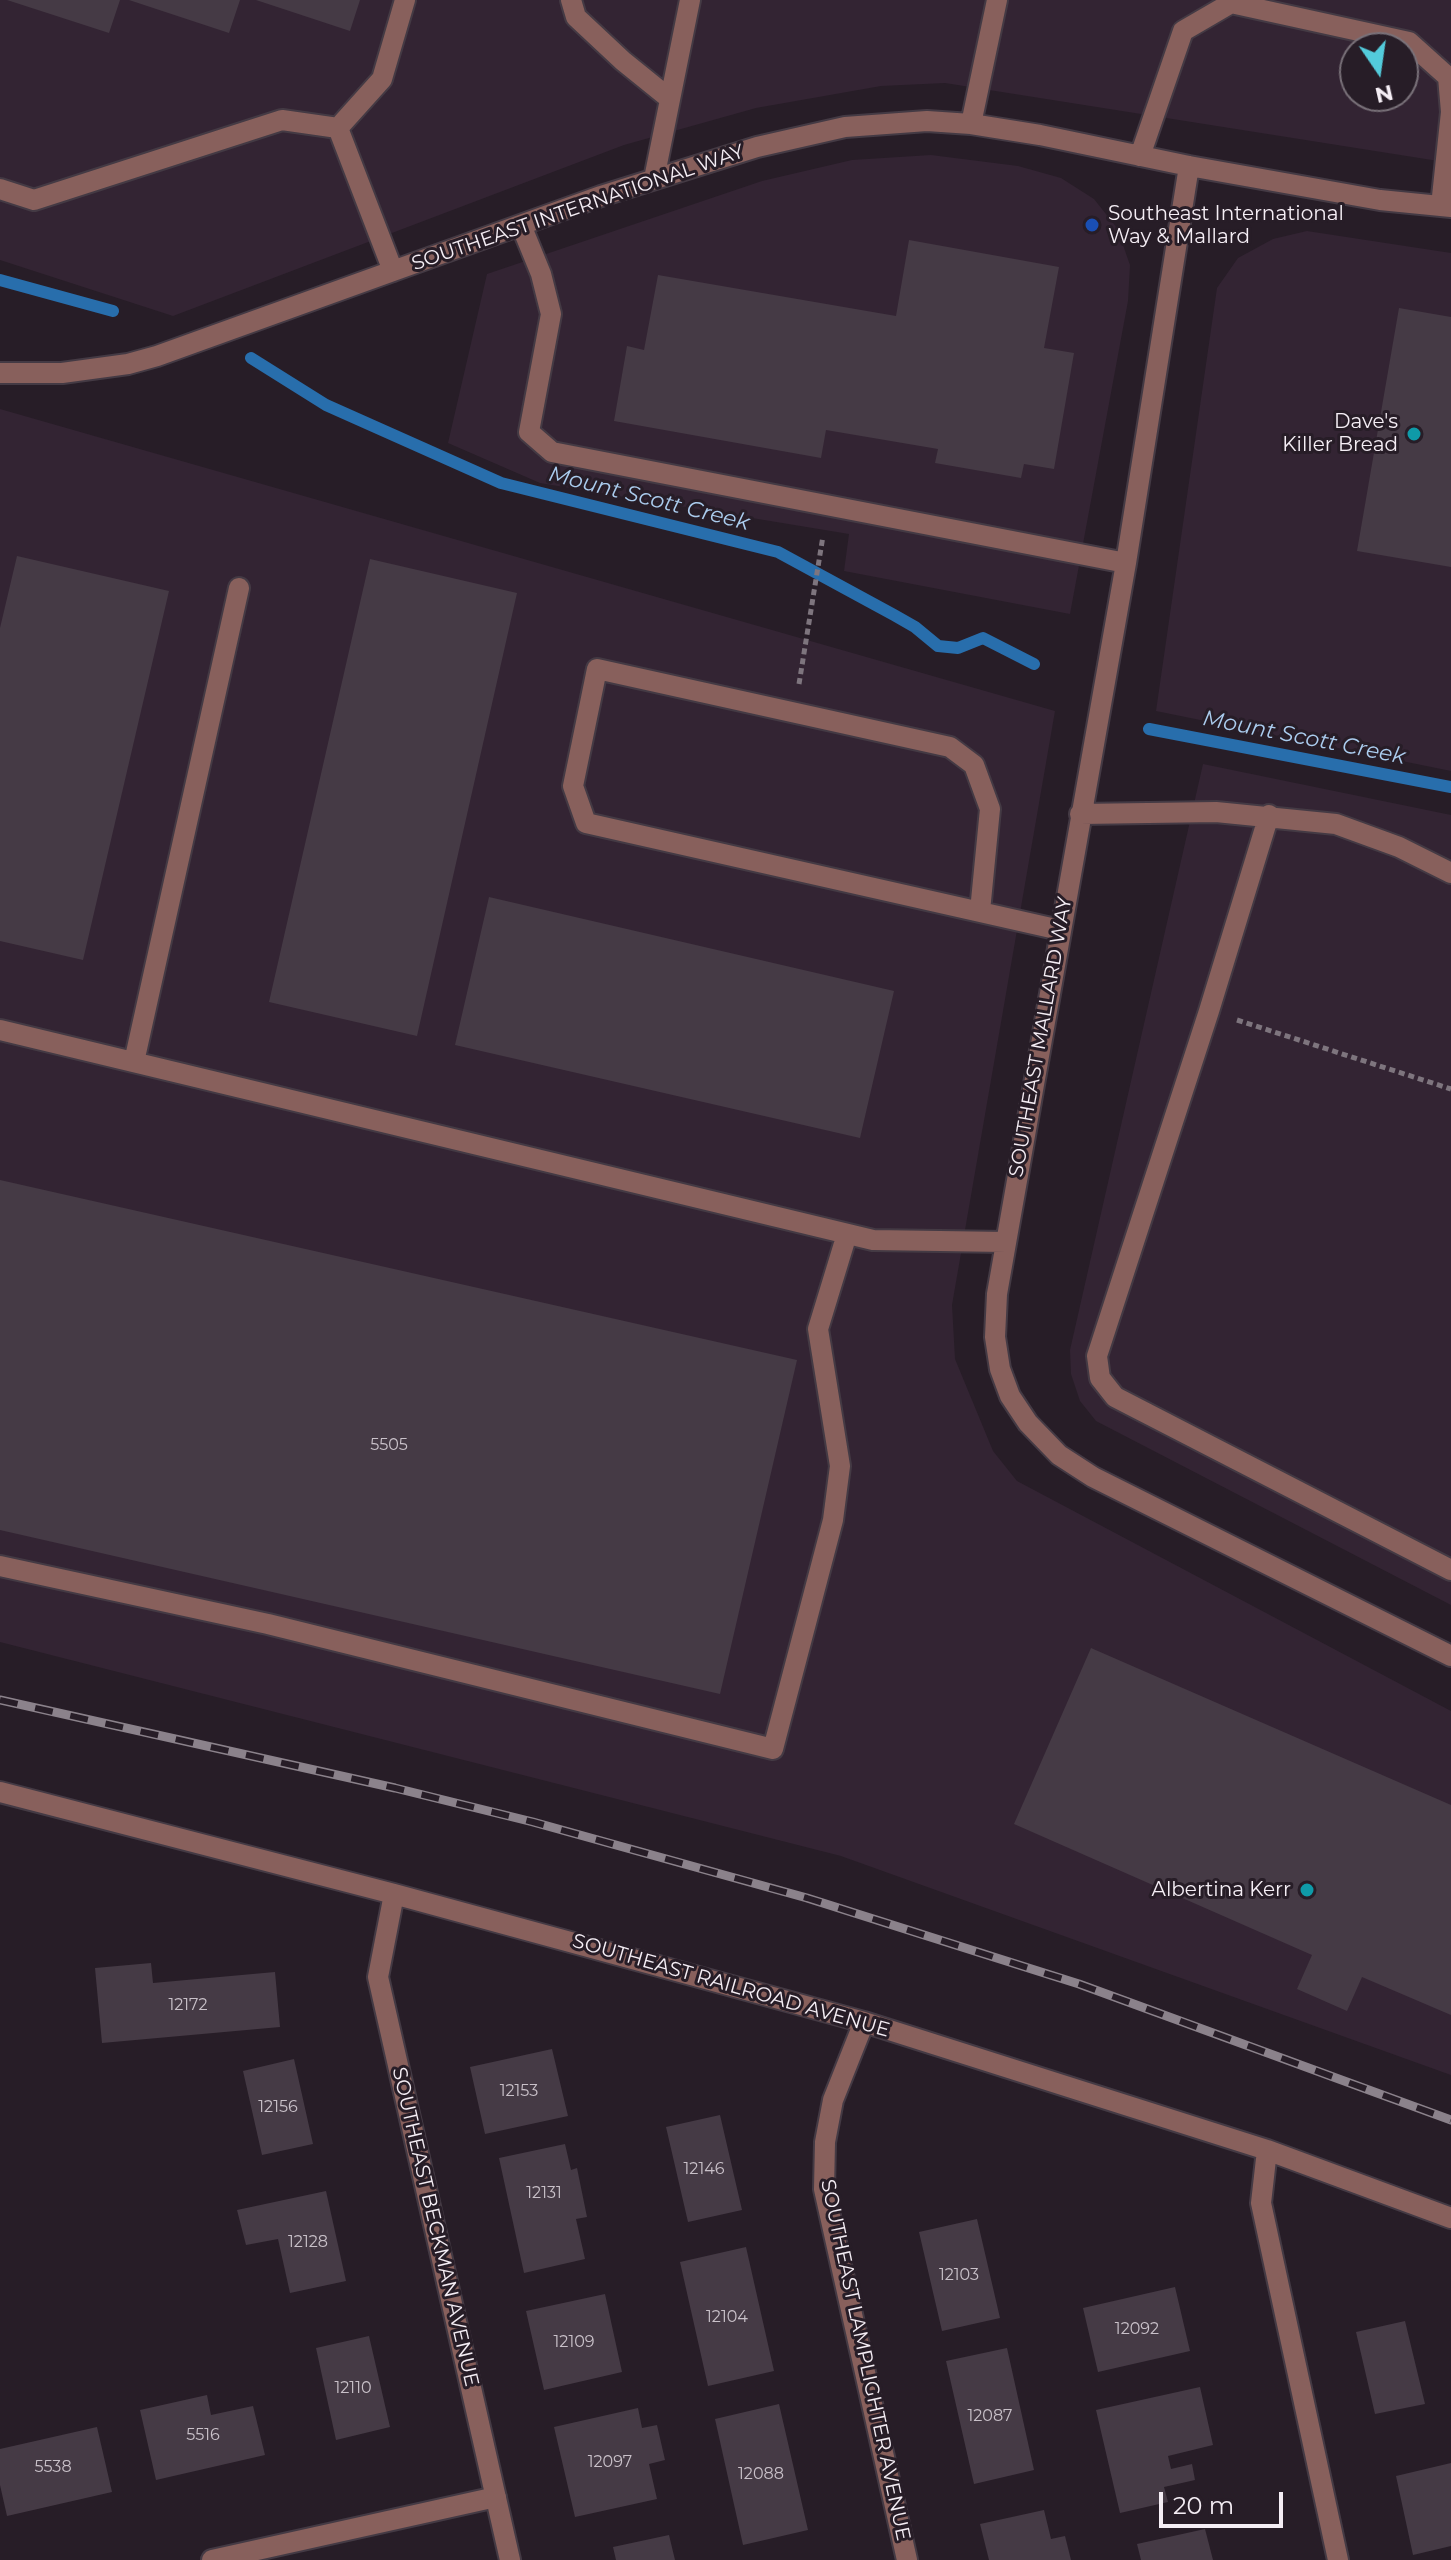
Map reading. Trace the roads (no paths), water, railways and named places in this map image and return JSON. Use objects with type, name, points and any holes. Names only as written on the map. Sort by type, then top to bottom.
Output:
[{"type":"street","points":[[338,128],[382,79],[405,0]]},
{"type":"street","points":[[571,0],[576,17],[670,99]]},
{"type":"street","points":[[654,179],[690,0]]},
{"type":"street","points":[[971,124],[997,0]]},
{"type":"street","points":[[1140,156],[1183,31],[1231,2],[1409,42],[1448,77],[1451,112],[1446,206]]},
{"type":"street","points":[[0,189],[34,200],[282,120],[338,128]]},
{"type":"street","name":"SOUTHEAST INTERNATIONAL WAY","points":[[0,373],[62,373],[128,364],[157,356],[654,179],[757,147],[845,127],[927,121],[971,124],[1380,200],[1446,206]]},
{"type":"street","points":[[338,128],[393,271]]},
{"type":"street","name":"SOUTHEAST MALLARD WAY","points":[[1189,166],[1126,563],[997,1294],[1000,1369],[1010,1396],[1028,1423],[1059,1455],[1122,1493],[1451,1656]]},
{"type":"street","points":[[521,225],[541,274],[551,314],[529,432],[552,452],[1126,563]]},
{"type":"street","points":[[134,1062],[239,588]]},
{"type":"street","points":[[980,911],[990,809],[974,765],[950,747],[597,669],[573,786],[586,823],[1060,930]]},
{"type":"street","points":[[1080,814],[1216,812],[1336,824],[1399,847],[1451,873]]},
{"type":"street","points":[[1269,815],[1097,1356],[1100,1378],[1115,1397],[1451,1570]]},
{"type":"street","points":[[0,1030],[873,1240],[1006,1242]]},
{"type":"street","points":[[0,1566],[268,1624],[773,1749],[833,1520],[840,1466],[818,1329],[847,1234]]},
{"type":"street","name":"SOUTHEAST RAILROAD AVENUE","points":[[0,1792],[394,1894],[864,2022],[1267,2150],[1451,2218]]},
{"type":"street","name":"SOUTHEAST BECKMAN AVENUE","points":[[394,1894],[378,1977],[510,2560]]},
{"type":"street","name":"SOUTHEAST LAMPLIGHTER AVENUE","points":[[864,2022],[833,2100],[825,2142],[824,2189],[907,2560]]},
{"type":"street","points":[[1267,2150],[1261,2203],[1338,2560]]},
{"type":"street","points":[[212,2560],[496,2497]]},
{"type":"waterway","name":"Mount Scott Creek","points":[[0,280],[113,311]]},
{"type":"waterway","name":"Mount Scott Creek","points":[[251,358],[326,405],[501,483],[778,552],[915,627],[938,646],[958,648],[983,638],[1034,664]]},
{"type":"waterway","name":"Mount Scott Creek","points":[[1149,729],[1451,787]]},
{"type":"railway","points":[[0,1700],[395,1788],[533,1822],[807,1898],[1079,1984],[1451,2120]]},
{"type":"place","name":"Southeast International Way & Mallard","points":[[1092,225]]},
{"type":"place","name":"Dave's Killer Bread","points":[[1414,434]]},
{"type":"place","name":"Albertina Kerr","points":[[1307,1890]]}]
